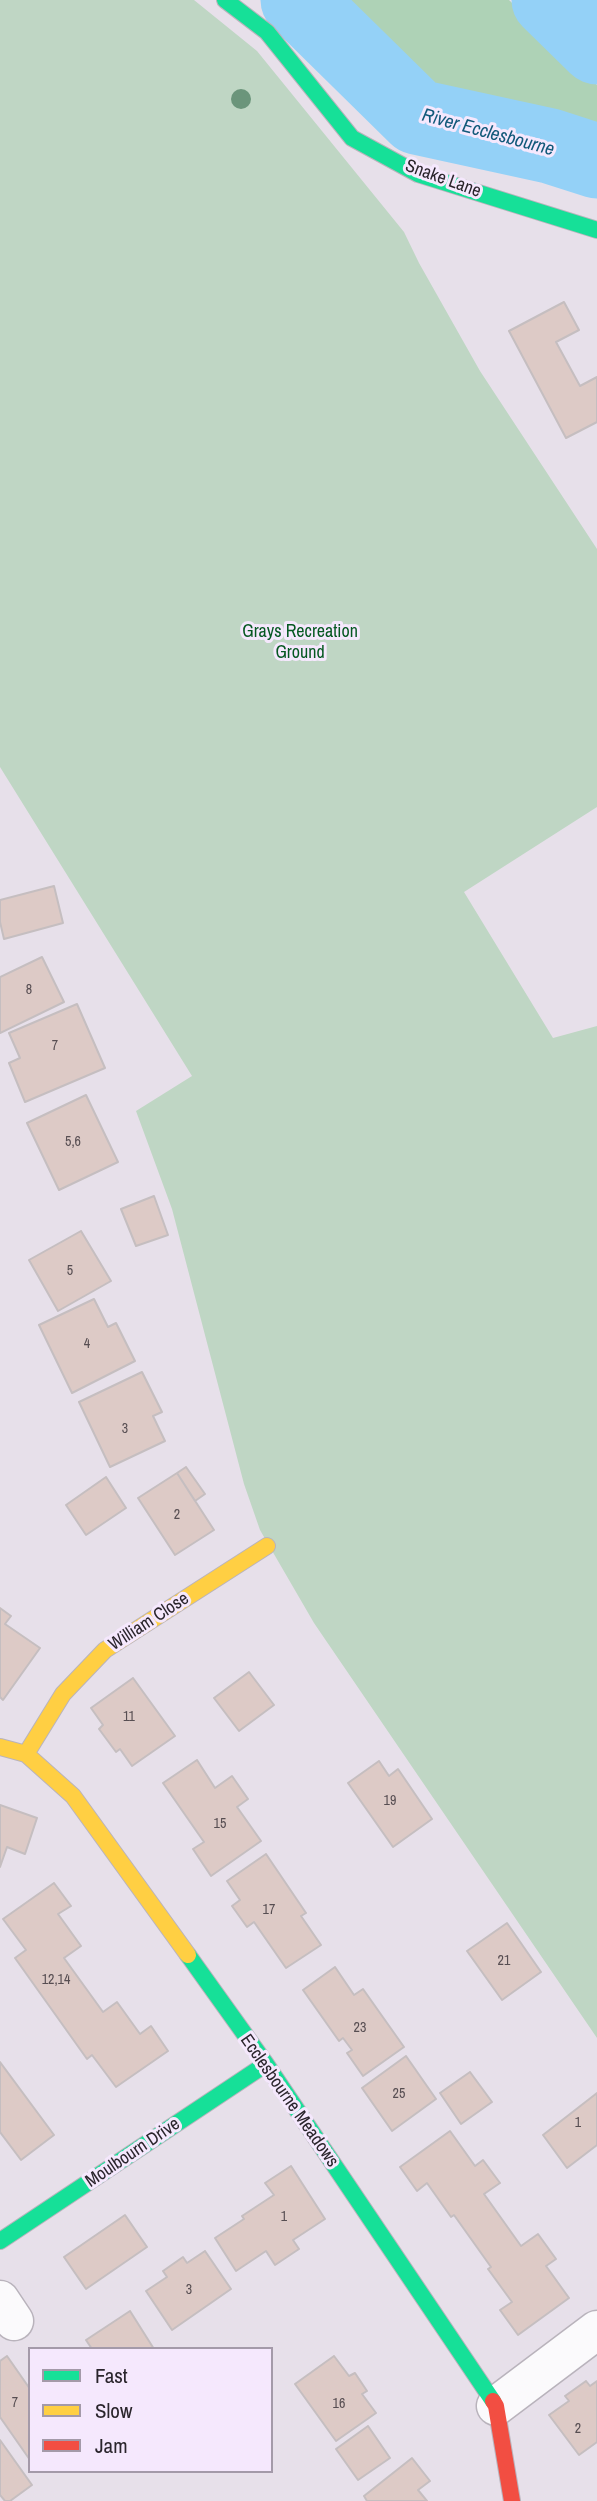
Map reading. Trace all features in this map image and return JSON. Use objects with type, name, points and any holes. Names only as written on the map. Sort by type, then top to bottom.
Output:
[{"type":"street","name":"Snake Lane","points":[[225,0],[267,32],[352,138],[418,174],[597,230]]},
{"type":"street","name":"William Close","points":[[26,1754],[63,1693],[105,1650],[267,1546]]},
{"type":"street","name":"Ecclesbourne Meadows","points":[[0,1747],[26,1754],[73,1796],[266,2064],[496,2406],[512,2501]]},
{"type":"street","name":"Moulbourn Drive","points":[[0,2241],[266,2064]]},
{"type":"street","points":[[496,2406],[597,2330]]},
{"type":"green space","name":"Grays Recreation Ground","points":[[0,0],[194,0],[257,51],[404,232],[480,371],[597,549],[597,807],[464,892],[553,1038],[597,1026],[597,2038],[314,1623],[260,1530],[244,1484],[172,1209],[136,1111],[192,1076],[0,767]]},
{"type":"green space","points":[[338,0],[509,0],[597,85],[597,130],[454,101],[409,71]]},
{"type":"building","points":[[564,302],[579,330],[556,342],[580,386],[597,377],[597,422],[566,438],[509,331]]},
{"type":"building","points":[[54,886],[63,923],[4,939],[0,922],[0,900]]},
{"type":"building","points":[[42,957],[64,1002],[0,1033],[0,977]]},
{"type":"building","points":[[77,1004],[105,1068],[25,1102],[9,1063],[20,1058],[9,1033]]},
{"type":"building","points":[[86,1095],[118,1162],[59,1190],[27,1123]]},
{"type":"building","points":[[154,1196],[168,1235],[136,1246],[121,1209]]},
{"type":"building","points":[[81,1231],[111,1281],[58,1311],[29,1260]]},
{"type":"building","points":[[94,1299],[108,1327],[116,1323],[135,1361],[72,1393],[39,1325]]},
{"type":"building","points":[[142,1372],[162,1412],[153,1416],[165,1441],[110,1467],[79,1402]]},
{"type":"building","points":[[186,1467],[205,1494],[195,1501],[177,1473]]},
{"type":"building","points":[[177,1473],[214,1530],[175,1555],[138,1498]]},
{"type":"building","points":[[106,1477],[126,1508],[86,1535],[66,1505]]},
{"type":"building","points":[[0,1608],[11,1616],[5,1624],[40,1648],[3,1700],[0,1697]]},
{"type":"building","points":[[249,1672],[274,1705],[239,1731],[214,1698]]},
{"type":"building","points":[[133,1678],[175,1736],[132,1766],[120,1749],[116,1752],[99,1729],[103,1725],[91,1708]]},
{"type":"building","points":[[197,1760],[215,1788],[232,1776],[248,1799],[237,1807],[261,1841],[211,1876],[193,1849],[204,1842],[163,1783]]},
{"type":"building","points":[[379,1761],[389,1776],[398,1769],[432,1819],[393,1847],[348,1783]]},
{"type":"building","points":[[0,1805],[37,1818],[25,1854],[7,1847],[0,1867]]},
{"type":"building","points":[[266,1854],[306,1913],[301,1916],[321,1945],[286,1968],[254,1922],[247,1927],[232,1906],[240,1900],[227,1881]]},
{"type":"building","points":[[54,1883],[71,1906],[58,1914],[81,1946],[64,1958],[103,2012],[117,2002],[140,2034],[151,2026],[168,2051],[116,2087],[92,2055],[87,2059],[15,1958],[26,1950],[3,1919]]},
{"type":"building","points":[[507,1923],[541,1972],[502,2000],[467,1951]]},
{"type":"building","points":[[335,1967],[354,1995],[363,1989],[404,2047],[363,2076],[347,2053],[352,2050],[343,2038],[339,2041],[303,1990]]},
{"type":"building","points":[[406,2056],[436,2099],[392,2131],[362,2088]]},
{"type":"building","points":[[0,2062],[54,2135],[21,2160],[0,2132]]},
{"type":"building","points":[[470,2072],[492,2102],[461,2124],[440,2093]]},
{"type":"building","points":[[597,2093],[597,2145],[567,2168],[543,2135]]},
{"type":"building","points":[[450,2131],[475,2166],[483,2160],[500,2183],[484,2194],[521,2246],[538,2234],[556,2259],[546,2266],[569,2298],[518,2335],[500,2310],[512,2302],[488,2269],[491,2267],[427,2183],[417,2191],[400,2167]]},
{"type":"building","points":[[291,2166],[325,2219],[293,2240],[299,2249],[275,2265],[266,2251],[236,2271],[215,2238],[274,2195],[265,2183]]},
{"type":"building","points":[[125,2215],[147,2247],[86,2289],[64,2257]]},
{"type":"building","points":[[205,2251],[231,2289],[172,2330],[146,2291],[167,2277],[163,2271],[183,2257],[187,2263]]},
{"type":"building","points":[[130,2311],[153,2347],[91,2347],[86,2340]]},
{"type":"building","points":[[7,2356],[28,2386],[28,2457],[0,2417],[0,2361]]},
{"type":"building","points":[[334,2356],[349,2376],[355,2373],[367,2391],[362,2394],[376,2413],[336,2441],[295,2384]]},
{"type":"building","points":[[586,2381],[590,2386],[597,2381],[597,2442],[579,2455],[549,2415],[569,2401],[565,2396]]},
{"type":"building","points":[[368,2426],[390,2458],[358,2480],[336,2449]]},
{"type":"building","points":[[0,2440],[32,2485],[10,2501],[5,2501],[0,2495]]},
{"type":"building","points":[[412,2458],[430,2481],[418,2490],[427,2501],[367,2501],[364,2496]]},
{"type":"waterway","name":"River Ecclesbourne","points":[[298,0],[417,117],[550,146],[597,161]]},
{"type":"waterway","name":"River Ecclesbourne","points":[[549,0],[597,47]]},
{"type":"traffic: fast","points":[[225,0],[267,32],[352,138],[418,174],[597,230]]},
{"type":"traffic: fast","points":[[188,1955],[266,2064],[493,2401]]},
{"type":"traffic: fast","points":[[0,2241],[266,2064]]},
{"type":"traffic: slow","points":[[26,1754],[63,1694],[105,1650],[267,1546]]},
{"type":"traffic: slow","points":[[0,1747],[26,1754],[73,1796],[188,1955]]},
{"type":"traffic: jam","points":[[493,2401],[512,2501]]}]
